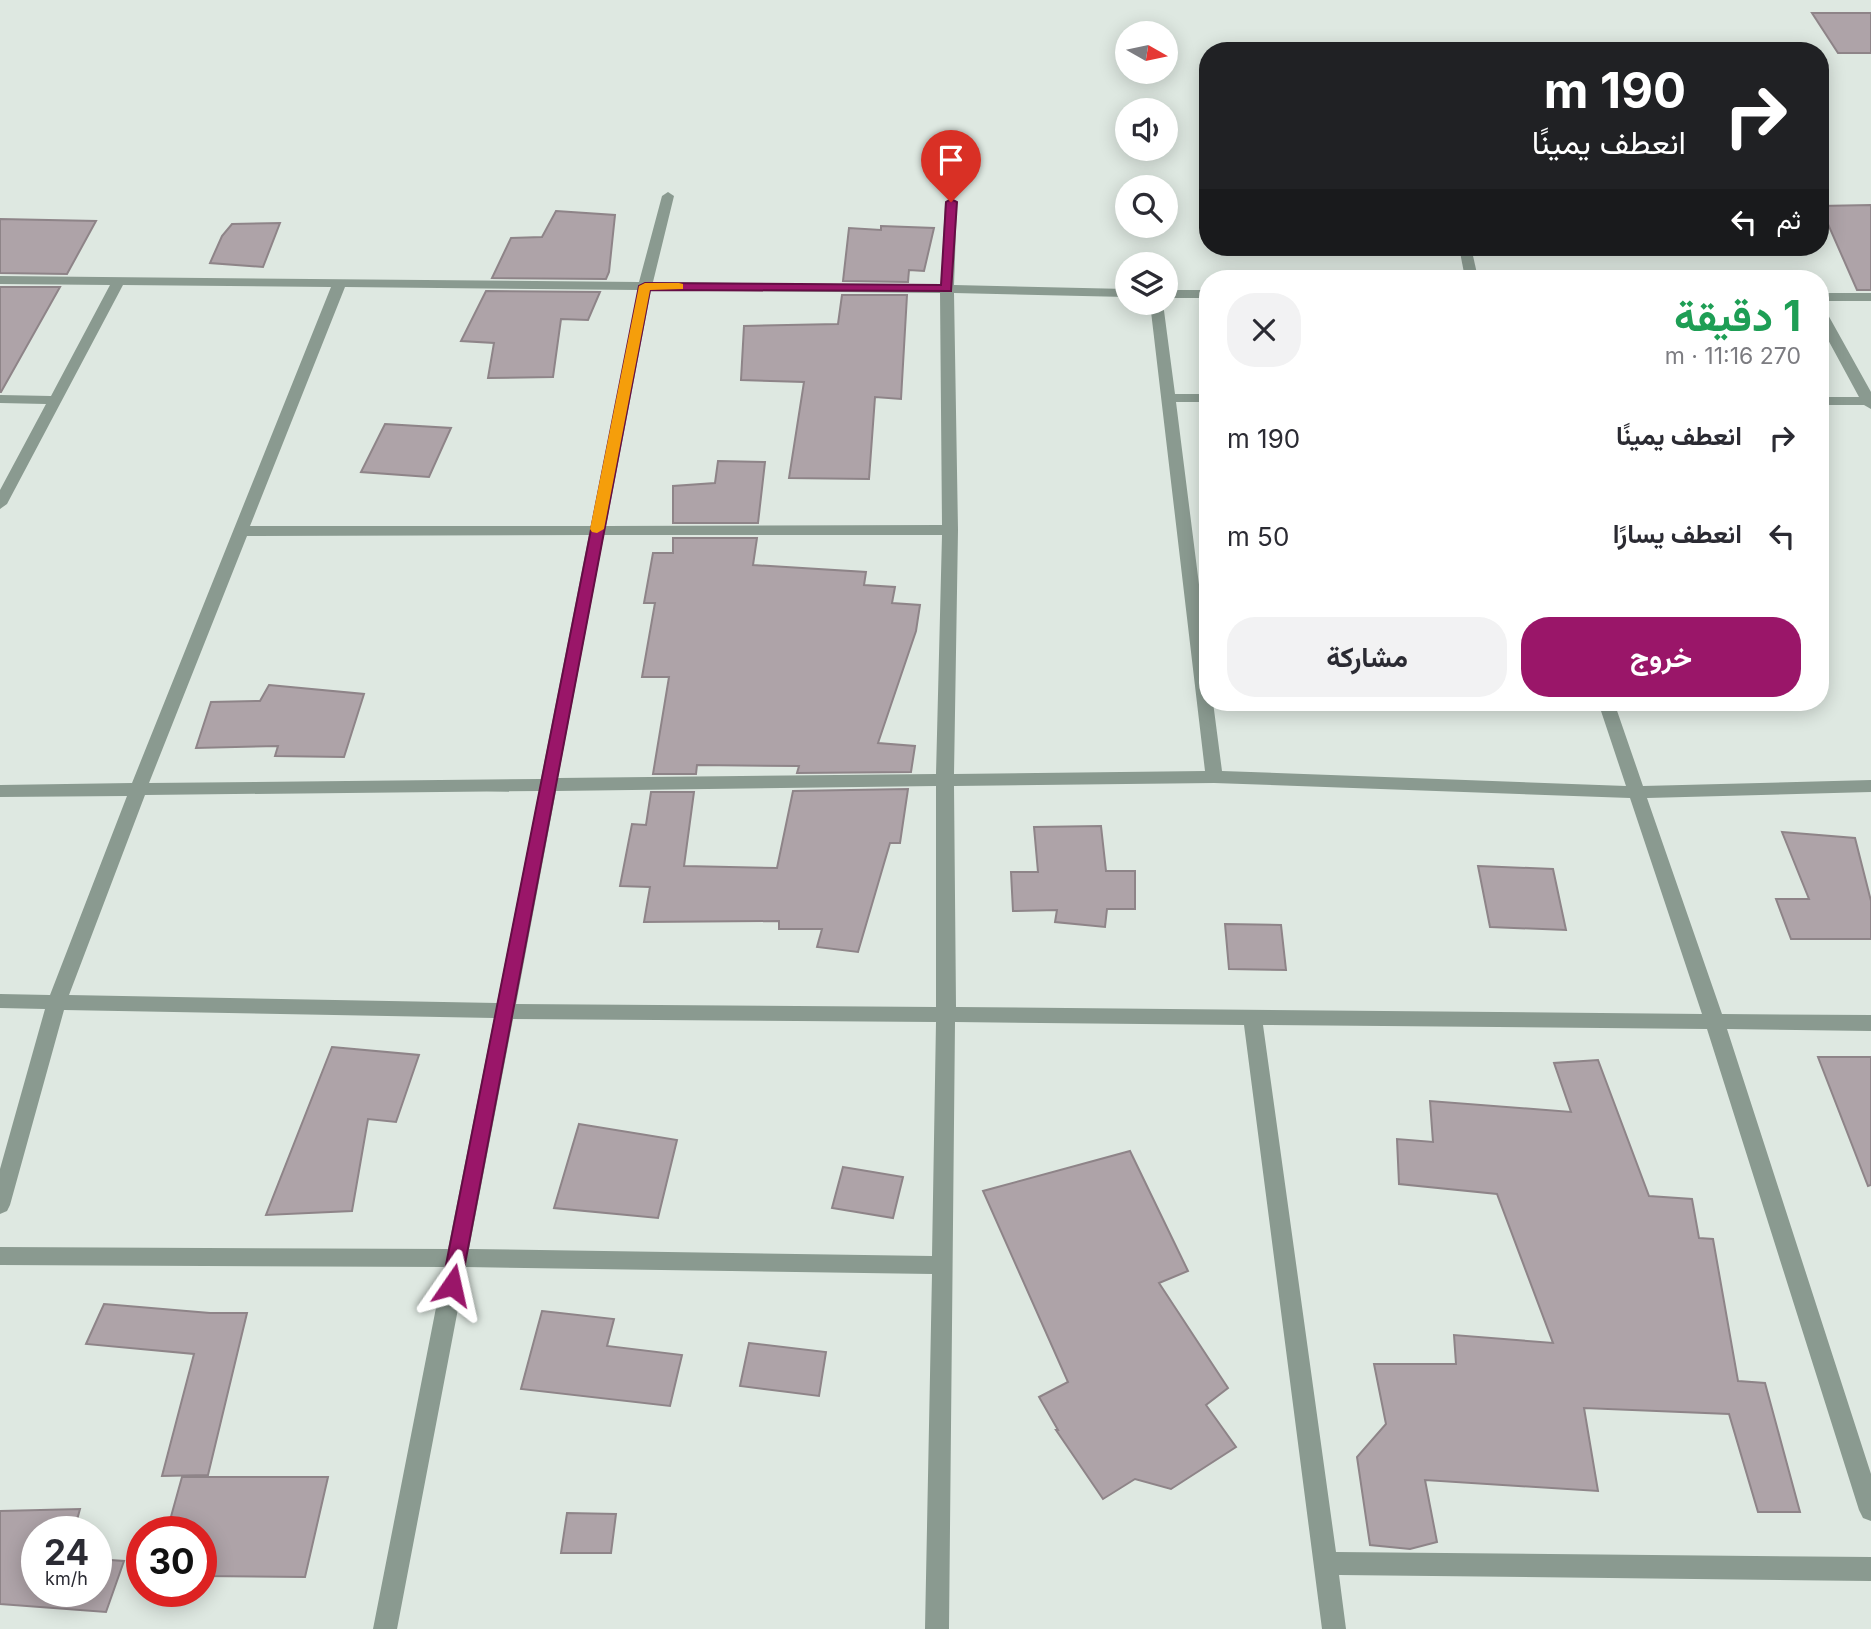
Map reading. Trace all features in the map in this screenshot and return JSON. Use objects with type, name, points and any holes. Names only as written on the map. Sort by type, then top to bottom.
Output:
[{"type":"street","points":[[385,1629],[597,529],[645,286],[668,196]]},
{"type":"street","points":[[937,1629],[950,530],[947,289],[951,202]]},
{"type":"street","points":[[0,280],[1115,293]]},
{"type":"street","points":[[0,504],[118,282]]},
{"type":"street","points":[[0,1205],[57,1002],[138,790],[340,282]]},
{"type":"street","points":[[1178,294],[1199,294]]},
{"type":"street","points":[[1829,297],[1871,297]]},
{"type":"street","points":[[1158,315],[1199,653]]},
{"type":"street","points":[[1829,329],[1870,403]]},
{"type":"street","points":[[1168,398],[1199,398]]},
{"type":"street","points":[[0,399],[55,400]]},
{"type":"street","points":[[1829,401],[1870,403]]},
{"type":"street","points":[[240,531],[950,530]]},
{"type":"street","points":[[1206,711],[1214,777]]},
{"type":"street","points":[[1609,711],[1634,792],[1715,1023],[1871,1510]]},
{"type":"street","points":[[0,791],[945,778],[1214,777],[1634,792],[1871,786]]},
{"type":"street","points":[[0,1001],[506,1011],[1871,1023]]},
{"type":"street","points":[[1253,1019],[1334,1629]]},
{"type":"street","points":[[0,1256],[457,1258],[942,1265]]},
{"type":"street","points":[[1325,1563],[1871,1569]]},
{"type":"building","points":[[1812,13],[1871,13],[1871,53],[1838,53]]},
{"type":"building","points":[[1871,205],[1871,290],[1857,290],[1829,226],[1829,206]]},
{"type":"building","points":[[556,211],[615,215],[606,279],[492,278],[511,238],[542,237]]},
{"type":"building","points":[[0,219],[96,221],[67,274],[0,273]]},
{"type":"building","points":[[280,223],[263,267],[210,263],[222,236],[232,224]]},
{"type":"building","points":[[881,226],[934,228],[924,271],[909,270],[908,282],[843,281],[849,228],[881,230]]},
{"type":"building","points":[[0,287],[60,287],[1,392],[0,392]]},
{"type":"building","points":[[486,291],[600,292],[588,320],[561,319],[553,377],[488,378],[494,343],[461,341]]},
{"type":"building","points":[[842,295],[907,295],[901,399],[875,397],[869,479],[789,478],[804,382],[741,380],[744,326],[838,324]]},
{"type":"building","points":[[385,424],[451,428],[429,477],[361,472]]},
{"type":"building","points":[[718,461],[765,462],[758,523],[673,523],[673,486],[715,483]]},
{"type":"building","points":[[673,538],[757,538],[753,565],[866,572],[864,585],[895,587],[892,603],[920,605],[916,631],[878,743],[915,746],[911,772],[797,773],[799,766],[697,765],[696,774],[653,774],[669,677],[642,677],[655,603],[644,603],[653,553],[673,553]]},
{"type":"building","points":[[269,685],[364,694],[344,757],[275,756],[278,746],[196,748],[211,702],[260,701]]},
{"type":"building","points":[[908,789],[900,843],[890,843],[858,952],[817,947],[822,929],[779,929],[779,921],[644,922],[650,887],[620,886],[632,824],[646,825],[651,792],[694,792],[684,866],[777,868],[793,791]]},
{"type":"building","points":[[1101,826],[1106,871],[1135,871],[1135,909],[1107,909],[1105,927],[1055,922],[1057,910],[1013,911],[1011,872],[1038,872],[1034,827]]},
{"type":"building","points":[[1782,832],[1855,838],[1871,901],[1871,939],[1791,939],[1776,899],[1809,899]]},
{"type":"building","points":[[1478,866],[1553,869],[1566,930],[1490,927]]},
{"type":"building","points":[[1225,924],[1281,925],[1286,970],[1229,969]]},
{"type":"building","points":[[332,1047],[419,1055],[396,1122],[368,1119],[352,1211],[266,1215]]},
{"type":"building","points":[[1818,1057],[1871,1057],[1871,1185],[1868,1186]]},
{"type":"building","points":[[1598,1060],[1649,1196],[1692,1199],[1699,1238],[1713,1239],[1738,1381],[1765,1383],[1800,1512],[1758,1512],[1729,1414],[1584,1408],[1598,1491],[1425,1480],[1437,1542],[1410,1549],[1370,1545],[1357,1457],[1386,1424],[1374,1364],[1456,1364],[1454,1335],[1553,1343],[1497,1194],[1399,1184],[1397,1139],[1433,1142],[1430,1101],[1571,1112],[1554,1063]]},
{"type":"building","points":[[579,1124],[677,1140],[658,1218],[554,1208]]},
{"type":"building","points":[[1130,1151],[1188,1271],[1159,1283],[1228,1388],[1206,1405],[1236,1447],[1171,1489],[1135,1479],[1103,1499],[1056,1430],[1039,1397],[1068,1382],[983,1191]]},
{"type":"building","points":[[843,1167],[903,1177],[893,1218],[832,1208]]},
{"type":"building","points":[[104,1304],[210,1313],[247,1313],[208,1475],[162,1476],[194,1354],[86,1344]]},
{"type":"building","points":[[542,1311],[614,1319],[607,1346],[682,1355],[670,1406],[521,1389]]},
{"type":"building","points":[[749,1343],[826,1352],[819,1396],[740,1386]]},
{"type":"building","points":[[182,1477],[328,1477],[305,1577],[217,1576],[217,1516],[171,1516]]},
{"type":"building","points":[[80,1509],[78,1516],[21,1516],[21,1606],[0,1604],[0,1511]]},
{"type":"building","points":[[567,1513],[616,1514],[611,1553],[561,1553]]},
{"type":"building","points":[[112,1560],[124,1561],[112,1595]]},
{"type":"building","points":[[40,1607],[108,1607],[106,1612]]},
{"type":"slow traffic","points":[[597,529],[645,286],[679,287]]},
{"type":"route","points":[[452,1285],[645,286],[947,289],[951,202]]}]
